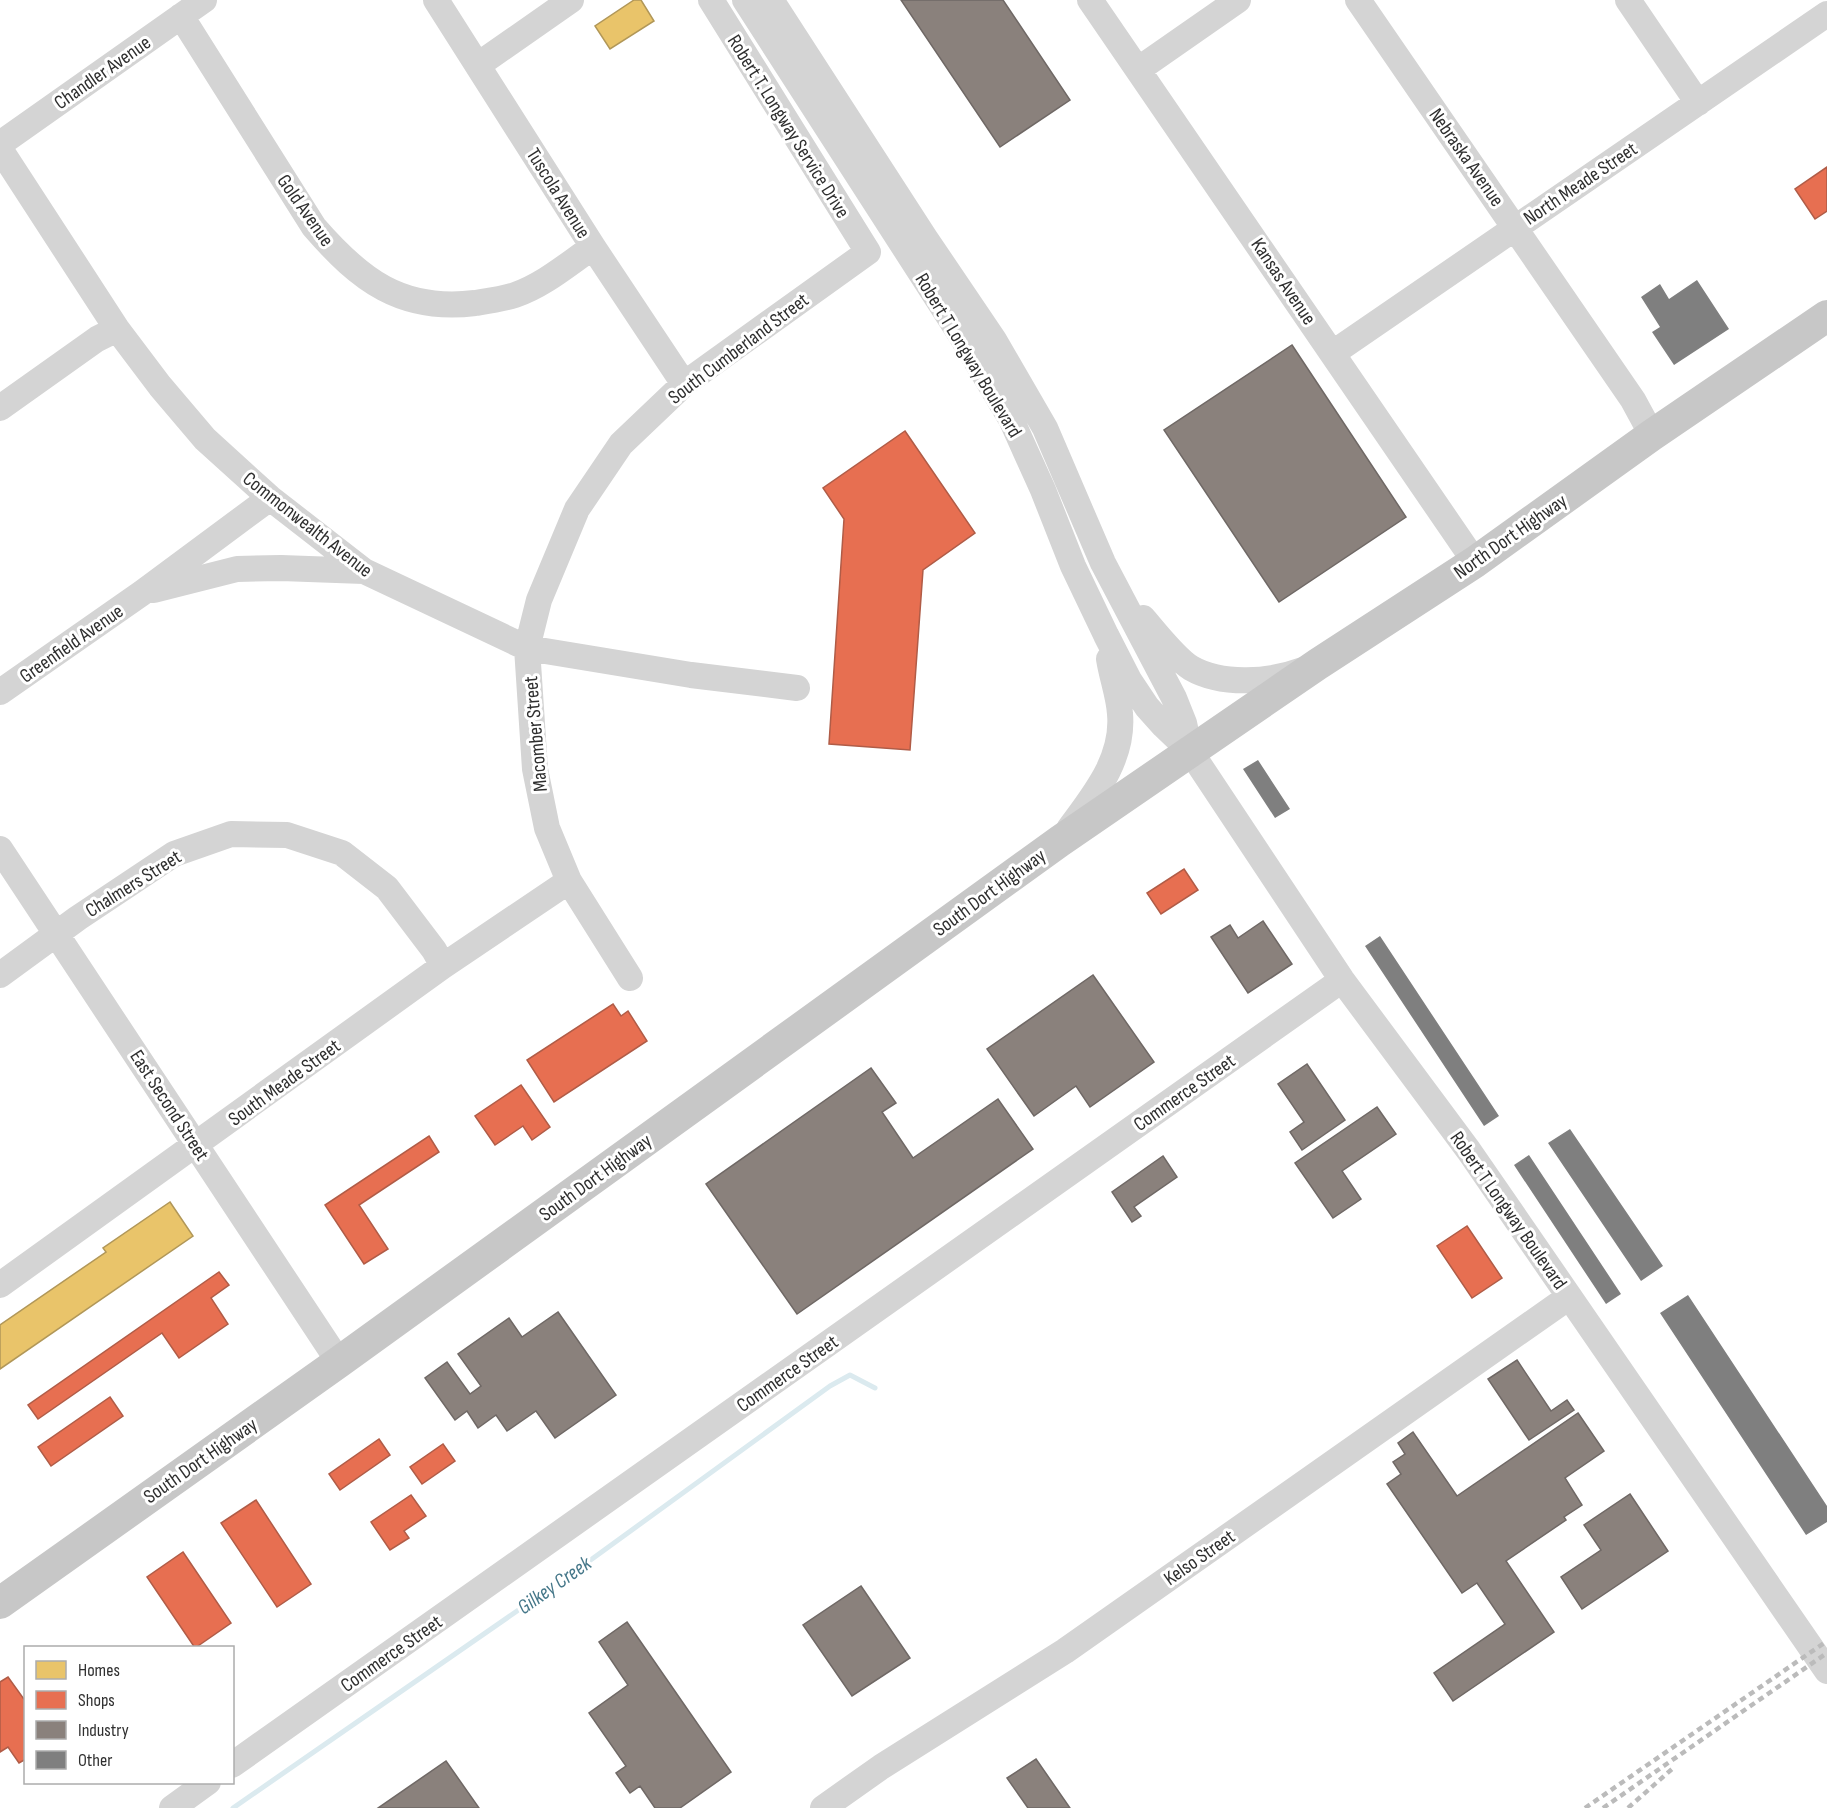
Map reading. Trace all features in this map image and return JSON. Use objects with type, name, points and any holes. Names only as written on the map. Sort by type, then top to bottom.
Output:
[{"type":"main road","name":"North Dort Highway","points":[[1190,751],[1475,562],[1652,435],[1827,316]]},
{"type":"main road","name":"South Dort Highway","points":[[0,1602],[339,1362],[1060,841],[1190,751]]},
{"type":"street","name":"Chandler Avenue","points":[[0,144],[204,0]]},
{"type":"street","name":"Tuscola Avenue","points":[[436,0],[593,247],[684,384]]},
{"type":"street","points":[[478,65],[571,0]]},
{"type":"street","name":"Robert T. Longway Service Drive","points":[[711,0],[868,252]]},
{"type":"street","name":"Robert T Longway Boulevard","points":[[745,0],[955,327],[1011,419],[1043,490],[1071,562],[1129,680],[1147,707],[1190,751],[1342,980],[1469,1151],[1827,1671]]},
{"type":"street","name":"Robert T Longway Boulevard","points":[[771,0],[994,340],[1045,428],[1103,563],[1174,698],[1184,723],[1190,751]]},
{"type":"street","name":"Kansas Avenue","points":[[1090,0],[1475,562]]},
{"type":"street","points":[[1138,69],[1238,0]]},
{"type":"street","name":"Nebraska Avenue","points":[[1358,0],[1634,400],[1652,435]]},
{"type":"street","points":[[1628,0],[1698,103]]},
{"type":"street","name":"North Meade Street","points":[[1333,353],[1827,14]]},
{"type":"street","name":"Gold Avenue","points":[[182,16],[314,227],[354,270],[393,294],[419,302],[456,305],[515,295],[543,282],[593,247]]},
{"type":"street","name":"Commonwealth Avenue","points":[[0,149],[117,329],[160,386],[205,439],[270,498],[364,571],[527,648],[691,675],[796,688]]},
{"type":"street","name":"South Cumberland Street","points":[[527,648],[539,600],[577,509],[621,444],[684,384],[868,252]]},
{"type":"street","points":[[955,327],[964,313],[964,297]]},
{"type":"street","points":[[0,408],[97,339],[117,329]]},
{"type":"street","name":"Greenfield Avenue","points":[[0,693],[142,593],[270,498]]},
{"type":"street","points":[[1103,563],[1138,613],[1190,668],[1224,679],[1243,680],[1285,677],[1318,664]]},
{"type":"street","name":"Greenfield Avenue","points":[[142,593],[237,569],[364,571]]},
{"type":"street","points":[[1060,841],[1094,794],[1113,761],[1119,738],[1120,713],[1111,674],[1106,635]]},
{"type":"street","name":"Macomber Street","points":[[527,648],[535,769],[547,828],[569,880],[630,978]]},
{"type":"street","name":"Chalmers Street","points":[[0,975],[174,854],[231,834],[287,835],[342,853],[387,888],[434,950],[443,966]]},
{"type":"street","name":"East Second Street","points":[[0,849],[339,1362]]},
{"type":"street","name":"South Meade Street","points":[[0,1285],[443,966],[569,880]]},
{"type":"street","name":"Commerce Street","points":[[234,1764],[1342,980]]},
{"type":"street","name":"Kelso Street","points":[[823,1808],[881,1767],[1065,1651],[1569,1297]]},
{"type":"street","points":[[172,1808],[205,1784]]},
{"type":"building: Homes","points":[[634,0],[641,0],[654,21],[610,49],[595,26]]},
{"type":"building: Homes","points":[[170,1202],[193,1236],[0,1369],[0,1325],[106,1252],[103,1248]]},
{"type":"building: Shops","points":[[1827,167],[1827,211],[1815,219],[1795,189]]},
{"type":"building: Shops","points":[[905,431],[975,533],[923,570],[910,750],[829,744],[844,519],[823,488]]},
{"type":"building: Shops","points":[[1184,869],[1198,890],[1161,914],[1147,893]]},
{"type":"building: Shops","points":[[613,1004],[621,1016],[628,1011],[647,1041],[554,1102],[527,1060]]},
{"type":"building: Shops","points":[[521,1085],[550,1127],[532,1140],[523,1126],[495,1145],[475,1116]]},
{"type":"building: Shops","points":[[429,1136],[439,1152],[359,1205],[388,1249],[364,1264],[325,1205]]},
{"type":"building: Shops","points":[[1467,1226],[1502,1278],[1472,1298],[1437,1246]]},
{"type":"building: Shops","points":[[219,1272],[229,1285],[211,1298],[228,1324],[179,1358],[162,1333],[38,1419],[28,1405]]},
{"type":"building: Shops","points":[[110,1397],[123,1416],[51,1466],[38,1447]]},
{"type":"building: Shops","points":[[379,1439],[390,1455],[340,1490],[329,1474]]},
{"type":"building: Shops","points":[[443,1444],[455,1461],[422,1484],[410,1467]]},
{"type":"building: Shops","points":[[411,1495],[426,1516],[404,1531],[409,1538],[390,1550],[371,1522]]},
{"type":"building: Shops","points":[[256,1500],[311,1584],[277,1607],[221,1523]]},
{"type":"building: Shops","points":[[183,1552],[231,1623],[198,1646],[194,1646],[147,1577]]},
{"type":"building: Shops","points":[[8,1677],[24,1699],[24,1760],[19,1763],[8,1747],[0,1752],[0,1682]]},
{"type":"building: Industry","points":[[901,0],[1003,0],[1070,100],[1000,147]]},
{"type":"building: Industry","points":[[1292,345],[1406,517],[1279,602],[1164,430]]},
{"type":"building: Industry","points":[[1263,921],[1292,964],[1248,993],[1211,937],[1230,925],[1238,938]]},
{"type":"building: Industry","points":[[1093,975],[1154,1062],[1090,1107],[1076,1086],[1034,1116],[987,1049]]},
{"type":"building: Industry","points":[[1307,1064],[1345,1120],[1302,1150],[1290,1132],[1304,1122],[1278,1084]]},
{"type":"building: Industry","points":[[871,1068],[896,1103],[882,1112],[913,1158],[998,1099],[1033,1149],[797,1314],[706,1184]]},
{"type":"building: Industry","points":[[1377,1107],[1396,1134],[1342,1171],[1361,1199],[1333,1218],[1295,1163]]},
{"type":"building: Industry","points":[[1163,1156],[1177,1177],[1134,1207],[1141,1216],[1132,1222],[1112,1192]]},
{"type":"building: Industry","points":[[558,1312],[616,1395],[555,1438],[536,1411],[507,1431],[496,1415],[478,1428],[467,1411],[455,1420],[425,1378],[447,1362],[470,1394],[481,1386],[458,1354],[509,1318],[522,1337]]},
{"type":"building: Industry","points":[[1517,1360],[1551,1411],[1567,1400],[1574,1410],[1529,1440],[1488,1379]]},
{"type":"building: Industry","points":[[1578,1413],[1604,1451],[1565,1478],[1582,1505],[1564,1517],[1566,1520],[1506,1561],[1554,1632],[1453,1701],[1434,1673],[1505,1624],[1477,1583],[1462,1593],[1387,1484],[1401,1474],[1393,1462],[1405,1454],[1398,1443],[1413,1432],[1457,1496]]},
{"type":"building: Industry","points":[[1630,1494],[1668,1551],[1582,1609],[1561,1577],[1601,1550],[1584,1525]]},
{"type":"building: Industry","points":[[861,1586],[910,1658],[852,1696],[803,1625]]},
{"type":"building: Industry","points":[[627,1622],[731,1772],[680,1808],[655,1808],[640,1786],[630,1793],[616,1773],[626,1766],[589,1713],[628,1685],[599,1642]]},
{"type":"building: Industry","points":[[1036,1759],[1070,1808],[1028,1808],[1007,1778]]},
{"type":"building: Industry","points":[[446,1761],[479,1808],[378,1808]]},
{"type":"building: Other","points":[[1697,280],[1729,329],[1674,365],[1652,332],[1660,327],[1641,297],[1660,284],[1669,299]]},
{"type":"building: Other","points":[[1258,760],[1290,809],[1275,818],[1243,769]]},
{"type":"building: Other","points":[[1380,936],[1499,1116],[1484,1126],[1365,946]]},
{"type":"building: Other","points":[[1570,1129],[1663,1266],[1641,1281],[1548,1143]]},
{"type":"building: Other","points":[[1529,1155],[1621,1294],[1606,1304],[1514,1165]]},
{"type":"building: Other","points":[[1688,1295],[1827,1506],[1827,1522],[1806,1535],[1660,1313]]},
{"type":"waterway","name":"Gilkey Creek","points":[[233,1808],[592,1559],[830,1386],[850,1375],[875,1388]]},
{"type":"railway","points":[[1585,1808],[1827,1641]]},
{"type":"railway","points":[[1603,1808],[1827,1653]]},
{"type":"railway","points":[[1628,1808],[1672,1769]]}]
